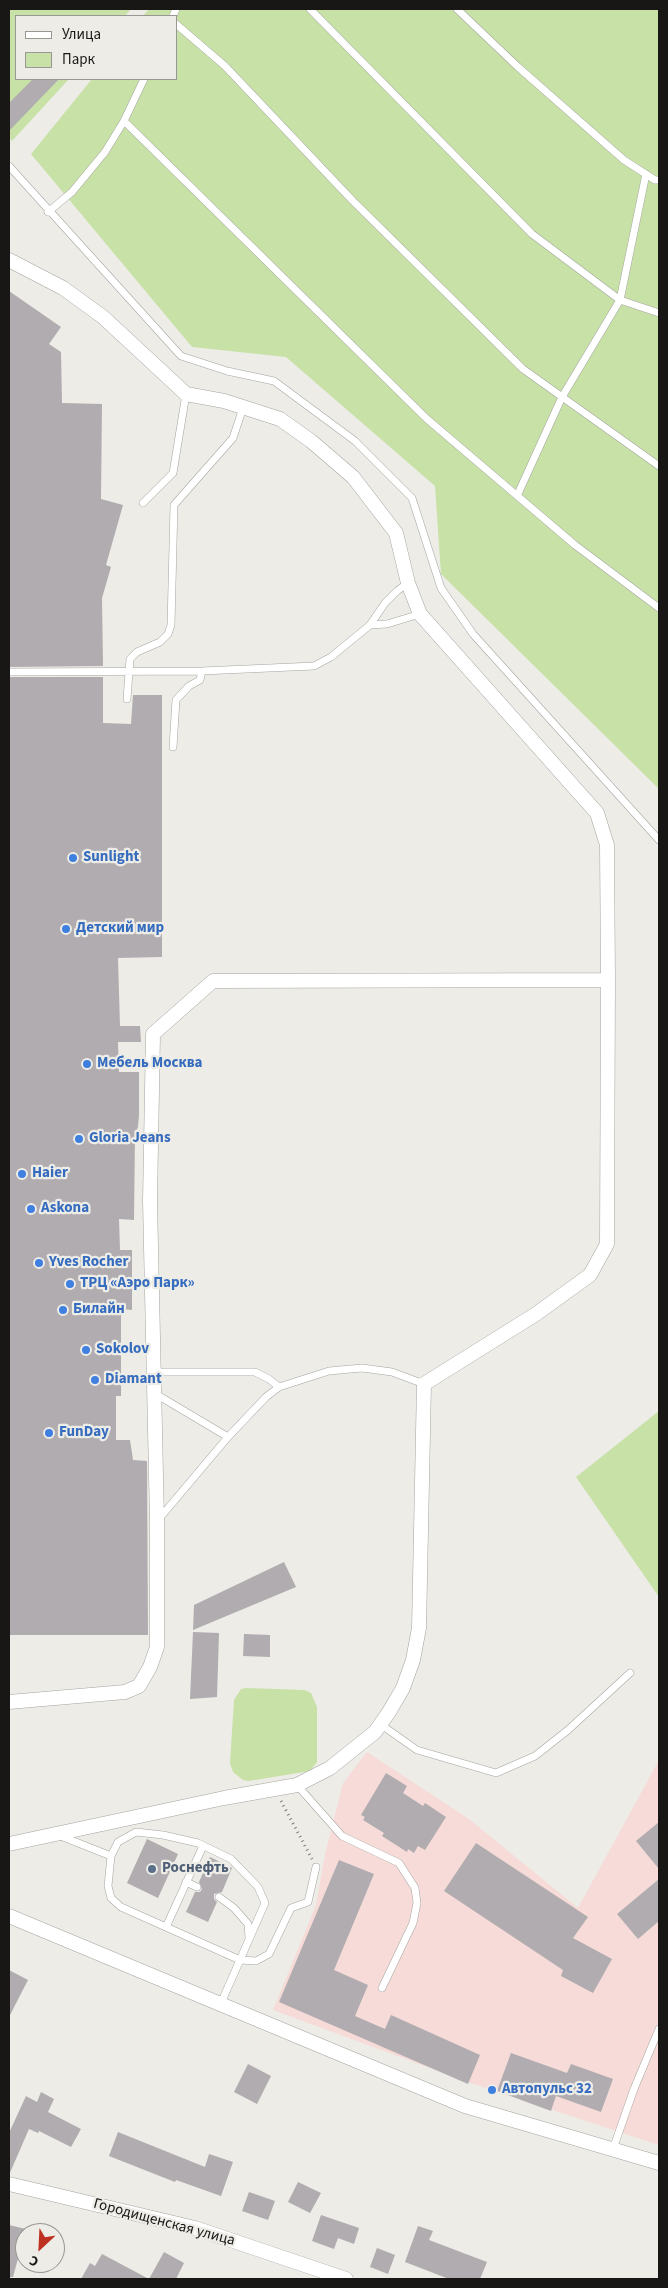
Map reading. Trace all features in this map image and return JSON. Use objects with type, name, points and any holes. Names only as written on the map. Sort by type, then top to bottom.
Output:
[{"type":"street","points":[[9,260],[63,288],[103,318],[186,394],[224,402],[280,419],[311,441],[352,477],[396,533],[408,583],[420,614],[598,812],[607,845],[608,980],[607,1244],[590,1275],[536,1314],[424,1384],[419,1628],[413,1660],[403,1688],[375,1732],[330,1768],[297,1785],[9,1844]]},
{"type":"street","points":[[9,1702],[125,1692],[139,1686],[150,1667],[157,1647],[157,1521],[150,1201],[152,1034],[213,981],[608,980]]},
{"type":"street","points":[[9,1916],[465,2106],[659,2163]]},
{"type":"street","name":"Городищенская улица","points":[[9,2184],[195,2228],[346,2279]]},
{"type":"lane","points":[[310,9],[532,234],[620,300],[659,313]]},
{"type":"lane","points":[[457,9],[624,160],[655,180],[659,180]]},
{"type":"lane","points":[[178,26],[225,66],[352,200],[523,370],[659,466]]},
{"type":"lane","points":[[48,212],[72,192],[89,173],[124,120],[144,80]]},
{"type":"lane","points":[[124,120],[427,419],[575,545],[659,608]]},
{"type":"lane","points":[[9,166],[48,212],[181,356],[227,371],[274,381],[355,441],[412,498],[441,588],[473,634],[659,840]]},
{"type":"lane","points":[[517,496],[562,397],[620,300],[646,174]]},
{"type":"lane","points":[[143,503],[173,472],[186,394]]},
{"type":"lane","points":[[127,699],[130,659],[137,652],[160,642],[168,634],[171,625],[174,505],[233,438],[243,408]]},
{"type":"lane","points":[[9,672],[202,671],[314,666],[331,657],[370,625],[385,603],[408,583]]},
{"type":"lane","points":[[370,625],[387,624],[420,614]]},
{"type":"lane","points":[[173,747],[176,700],[189,686],[200,680],[202,671]]},
{"type":"lane","points":[[157,1521],[228,1436],[266,1397],[279,1387],[330,1371],[362,1368],[392,1372],[424,1384]]},
{"type":"lane","points":[[153,1372],[255,1372],[279,1387]]},
{"type":"lane","points":[[154,1393],[228,1436]]},
{"type":"lane","points":[[380,1724],[417,1750],[496,1773],[535,1756],[568,1730],[630,1673]]},
{"type":"lane","points":[[297,1785],[342,1836],[399,1863],[414,1888],[417,1903],[413,1923],[382,1988]]},
{"type":"lane","points":[[221,2003],[240,1960],[249,1941],[265,1903],[258,1887],[231,1859],[203,1846],[163,1835],[136,1832],[118,1842],[111,1856],[108,1886],[111,1898],[122,1907],[240,1960],[256,1961],[269,1954],[291,1908],[308,1902],[316,1867]]},
{"type":"lane","points":[[58,1835],[111,1856]]},
{"type":"lane","points":[[166,1927],[203,1846]]},
{"type":"lane","points":[[186,1882],[197,1887]]},
{"type":"lane","points":[[219,1898],[234,1908],[248,1924],[249,1941]]},
{"type":"lane","points":[[613,2149],[634,2089],[659,2029]]},
{"type":"path","points":[[275,1789],[316,1867]]},
{"type":"shaded area","points":[[367,1752],[469,1819],[578,1908],[659,1760],[659,2145],[468,2082],[273,2010],[316,1905],[325,1855],[343,1783]]},
{"type":"green space","points":[[9,9],[131,9],[126,15],[15,15],[15,80],[68,80],[12,141],[9,137]]},
{"type":"green space","points":[[149,9],[659,9],[659,789],[441,574],[435,486],[286,357],[192,347],[31,154],[91,80],[178,80],[178,15],[144,15]]},
{"type":"green space","points":[[659,1411],[659,1597],[576,1477]]},
{"type":"green space","points":[[241,1689],[305,1690],[311,1693],[317,1707],[317,1762],[310,1771],[249,1781],[243,1780],[233,1772],[230,1763],[234,1700]]},
{"type":"building","points":[[32,80],[58,80],[9,131],[9,103]]},
{"type":"building","points":[[9,291],[61,327],[49,344],[61,352],[62,403],[102,404],[101,499],[123,505],[106,565],[111,567],[102,598],[103,666],[9,667]]},
{"type":"building","name":"ТРЦ «Аэро Парк»","points":[[9,677],[103,677],[103,723],[131,724],[133,695],[162,695],[162,957],[118,958],[120,1026],[140,1026],[141,1042],[118,1042],[119,1072],[139,1072],[139,1115],[135,1134],[134,1220],[119,1219],[120,1250],[132,1250],[132,1310],[121,1309],[121,1396],[116,1396],[116,1440],[130,1440],[133,1460],[147,1461],[148,1635],[9,1635]]},
{"type":"building","points":[[284,1562],[296,1587],[193,1630],[194,1605]]},
{"type":"building","points":[[193,1632],[219,1633],[217,1697],[190,1699]]},
{"type":"building","points":[[244,1634],[270,1635],[270,1657],[243,1656]]},
{"type":"building","points":[[386,1773],[407,1786],[403,1793],[423,1806],[425,1803],[446,1817],[425,1850],[418,1846],[414,1853],[408,1849],[407,1852],[382,1836],[384,1833],[363,1820],[365,1817],[361,1815]]},
{"type":"building","points":[[659,1822],[659,1869],[636,1841]]},
{"type":"building","points":[[147,1839],[178,1854],[158,1898],[127,1883]]},
{"type":"building","points":[[476,1843],[588,1917],[573,1938],[612,1959],[593,1993],[561,1976],[563,1970],[444,1891]]},
{"type":"building","points":[[210,1857],[232,1868],[222,1892],[214,1894],[214,1899],[217,1902],[208,1922],[186,1912],[195,1892],[200,1892],[202,1889],[199,1882]]},
{"type":"building","points":[[339,1860],[374,1874],[334,1970],[368,1985],[355,2016],[385,2029],[391,2015],[480,2055],[468,2084],[279,2002]]},
{"type":"building","points":[[659,1879],[659,1921],[638,1939],[617,1914]]},
{"type":"building","points":[[9,1970],[28,1980],[9,2017]]},
{"type":"building","points":[[511,2053],[567,2073],[571,2064],[613,2079],[601,2112],[556,2096],[551,2111],[497,2091]]},
{"type":"building","points":[[248,2064],[271,2076],[257,2104],[234,2092]]},
{"type":"building","points":[[41,2092],[54,2099],[48,2112],[81,2129],[71,2147],[39,2131],[38,2133],[29,2129],[9,2175],[9,2133],[26,2096],[37,2102]]},
{"type":"building","points":[[118,2132],[205,2167],[209,2154],[233,2162],[221,2196],[176,2180],[175,2182],[109,2156]]},
{"type":"building","points":[[298,2182],[321,2193],[310,2213],[288,2202]]},
{"type":"building","points":[[249,2192],[275,2201],[268,2220],[242,2211]]},
{"type":"building","points":[[321,2215],[359,2228],[354,2244],[338,2238],[334,2249],[312,2241]]},
{"type":"building","points":[[9,2225],[15,2226],[15,2270],[13,2277],[9,2277]]},
{"type":"building","points":[[418,2226],[433,2231],[429,2240],[487,2262],[480,2279],[449,2279],[405,2262]]},
{"type":"building","points":[[377,2248],[395,2255],[388,2274],[370,2267]]},
{"type":"building","points":[[164,2252],[184,2263],[176,2279],[149,2279]]},
{"type":"building","points":[[102,2254],[149,2279],[81,2279],[90,2263],[95,2266]]},
{"type":"place","name":"Sunlight","points":[[73,858]]},
{"type":"place","name":"Детский мир","points":[[66,929]]},
{"type":"place","name":"Мебель Москва","points":[[87,1064]]},
{"type":"place","name":"Gloria Jeans","points":[[79,1139]]},
{"type":"place","name":"Haier","points":[[22,1174]]},
{"type":"place","name":"Askona","points":[[31,1209]]},
{"type":"place","name":"Yves Rocher","points":[[39,1263]]},
{"type":"place","name":"ТРЦ «Аэро Парк»","points":[[70,1284]]},
{"type":"place","name":"Билайн","points":[[63,1310]]},
{"type":"place","name":"Sokolov","points":[[86,1350]]},
{"type":"place","name":"Diamant","points":[[95,1380]]},
{"type":"place","name":"FunDay","points":[[49,1433]]},
{"type":"place","name":"Роснефть","points":[[152,1869]]},
{"type":"place","name":"Автопульс 32","points":[[492,2090]]}]
